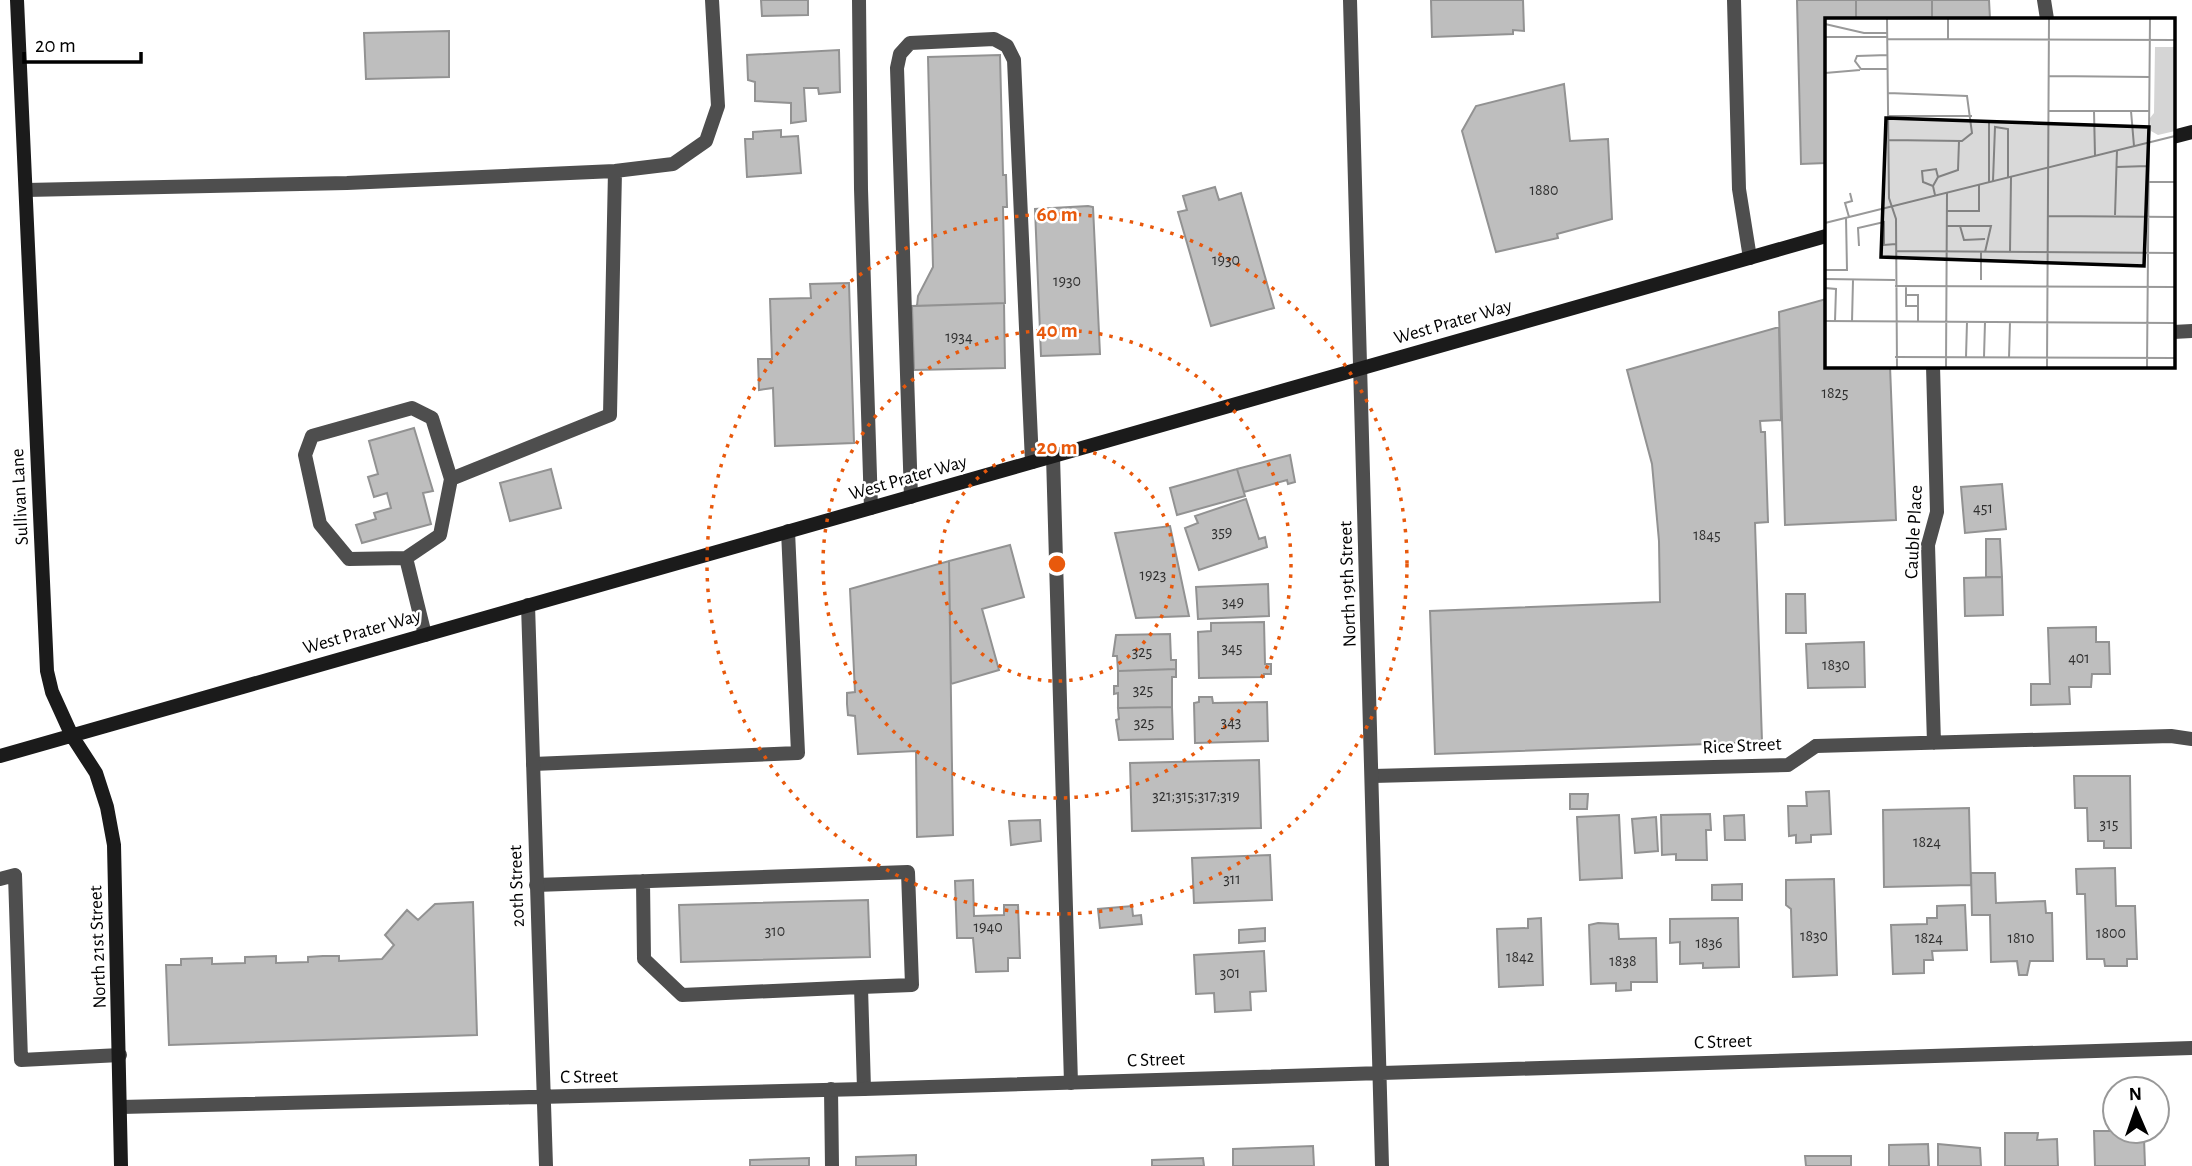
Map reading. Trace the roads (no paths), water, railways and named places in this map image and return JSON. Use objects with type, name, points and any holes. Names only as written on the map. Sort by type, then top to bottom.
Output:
[{"type":"main road","name":"Sullivan Lane","points":[[17,0],[47,671],[52,692],[72,736]]},
{"type":"main road","points":[[2174,137],[2192,132]]},
{"type":"main road","name":"West Prater Way","points":[[0,756],[1825,236]]},
{"type":"main road","name":"North 21st Street","points":[[72,736],[96,773],[107,807],[114,845],[121,1166]]},
{"type":"street","points":[[26,190],[347,183],[615,171],[673,164],[706,141],[718,106],[712,0]]},
{"type":"street","points":[[859,0],[861,189],[871,508]]},
{"type":"street","name":"North 19th Street","points":[[1350,0],[1382,1166]]},
{"type":"street","points":[[1734,0],[1739,189],[1751,258]]},
{"type":"street","points":[[2044,0],[2047,18]]},
{"type":"street","points":[[911,497],[897,68],[900,54],[910,43],[994,39],[1007,46],[1014,60],[1032,462]]},
{"type":"street","points":[[451,479],[610,415],[615,171]]},
{"type":"street","points":[[2174,332],[2192,331]]},
{"type":"street","name":"Cauble Place","points":[[1933,368],[1937,512],[1928,545],[1934,743]]},
{"type":"street","points":[[412,408],[432,418],[451,479],[440,535],[406,558],[349,559],[320,524],[305,455],[312,436],[412,408]]},
{"type":"street","points":[[1053,456],[1071,1083]]},
{"type":"street","points":[[533,764],[798,753],[788,531]]},
{"type":"street","points":[[406,558],[425,635]]},
{"type":"street","name":"20th Street","points":[[528,605],[546,1166]]},
{"type":"street","name":"Rice Street","points":[[1373,776],[1788,765],[1816,746],[2171,736],[2192,739]]},
{"type":"street","points":[[536,885],[643,881],[908,872],[912,985],[682,995],[644,959],[643,881]]},
{"type":"street","points":[[0,879],[15,875],[21,1060],[120,1055]]},
{"type":"street","points":[[861,987],[864,1089]]},
{"type":"street","name":"C Street","points":[[121,1107],[831,1090],[2192,1048]]},
{"type":"street","points":[[831,1090],[832,1166]]}]
